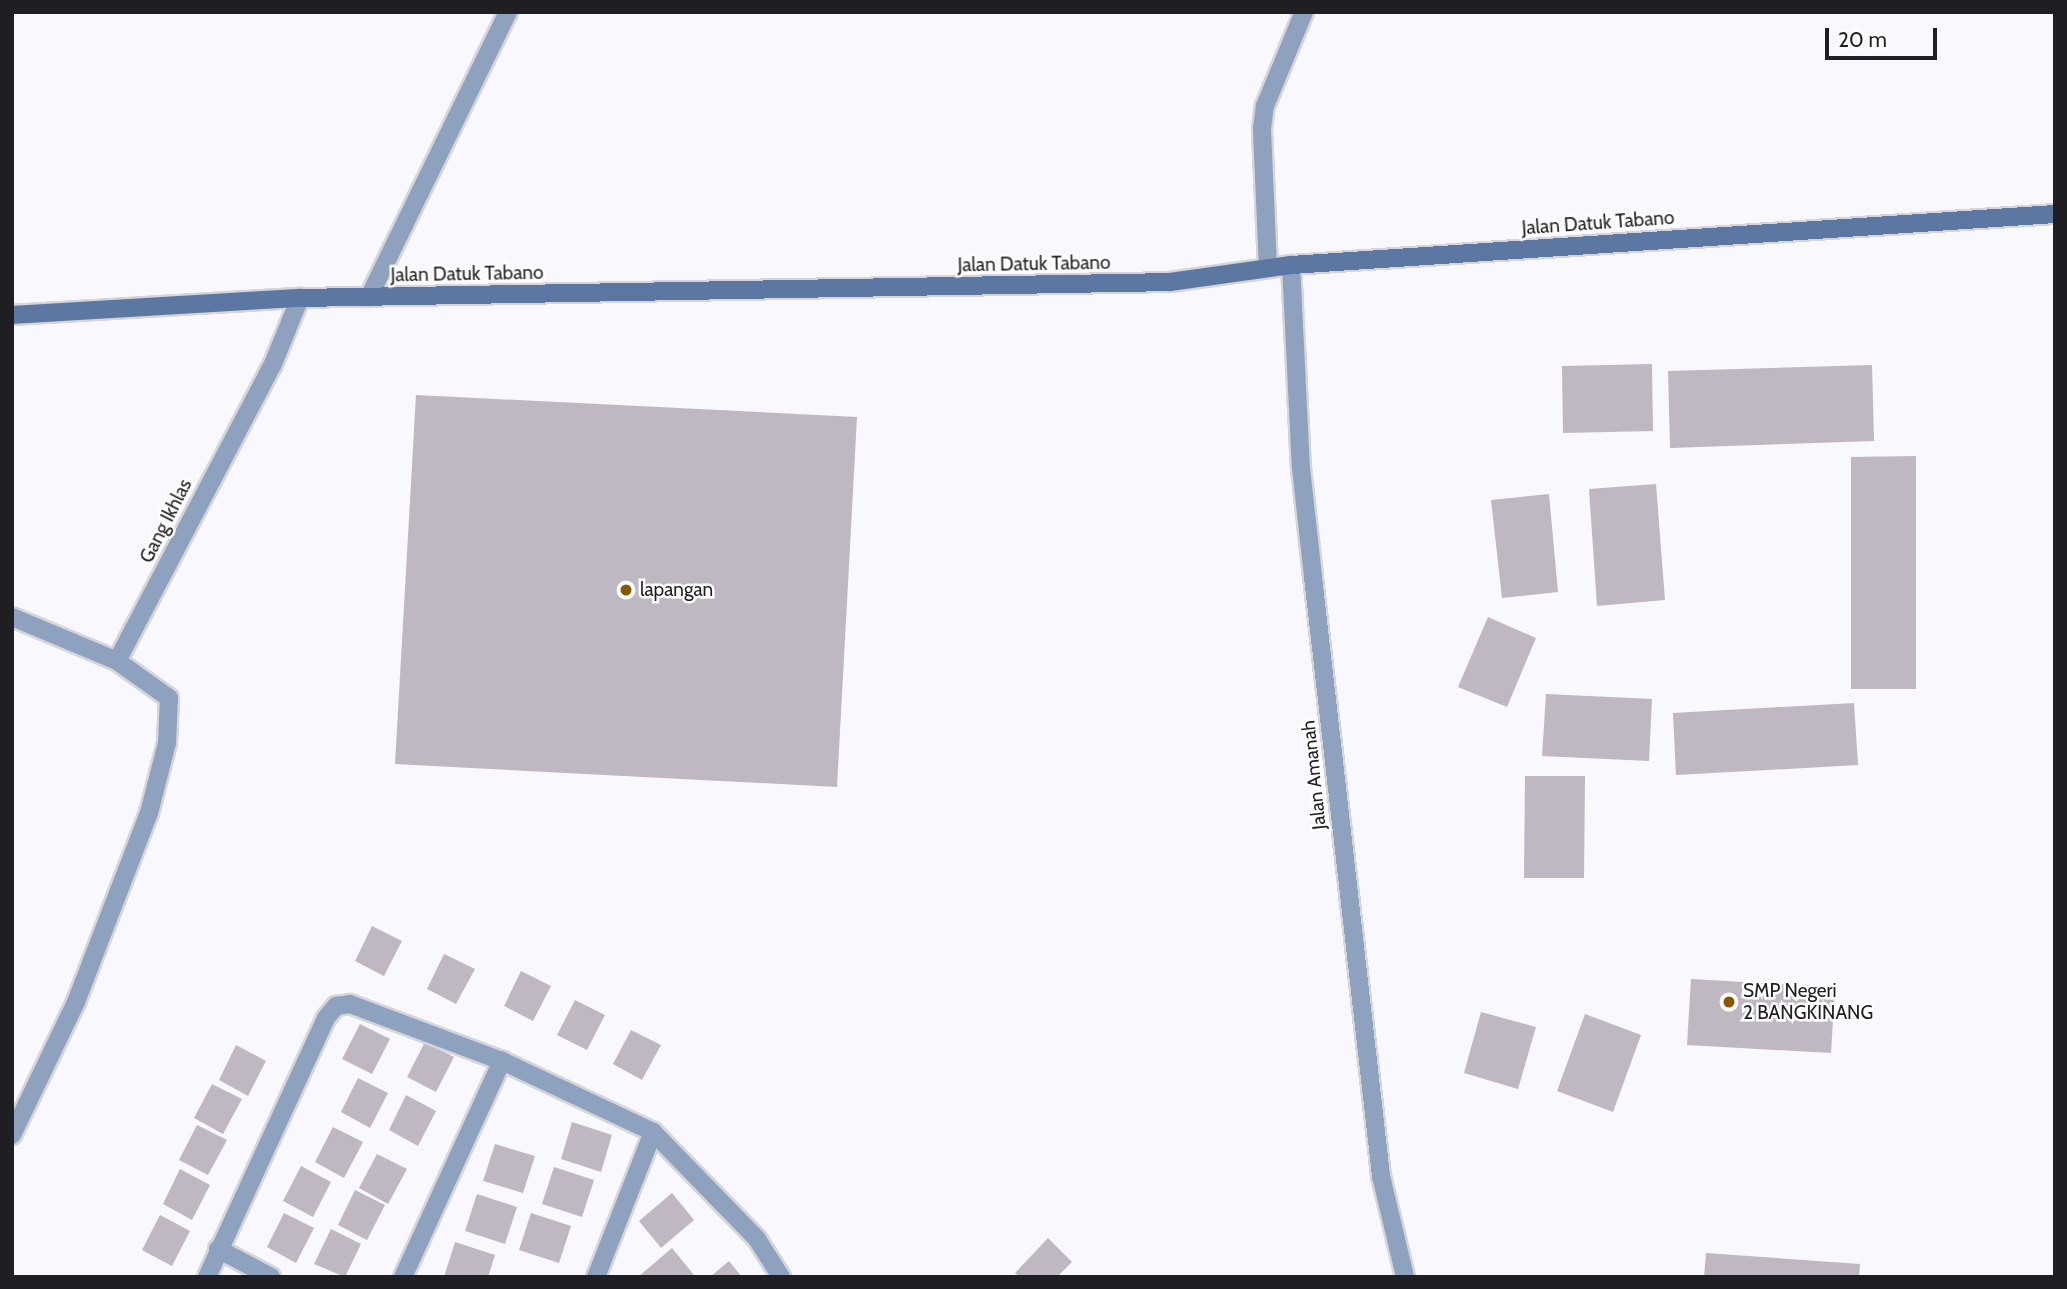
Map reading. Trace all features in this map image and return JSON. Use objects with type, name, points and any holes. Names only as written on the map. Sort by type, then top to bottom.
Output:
[{"type":"street","points":[[369,297],[508,12]]},
{"type":"street","points":[[1268,268],[1262,130],[1265,106],[1304,12]]},
{"type":"street","name":"Jalan Datuk Tabano","points":[[12,315],[300,298],[1170,282],[1291,265],[2055,214]]},
{"type":"street","name":"Jalan Amanah","points":[[1291,265],[1301,468],[1322,659],[1381,1176],[1405,1277]]},
{"type":"street","name":"Gang Ikhlas","points":[[117,661],[273,363],[300,298]]},
{"type":"street","points":[[12,617],[117,661],[169,698],[167,743],[149,813],[76,1002],[12,1135]]},
{"type":"street","points":[[207,1277],[218,1249],[336,1006],[350,1004],[502,1061],[653,1132],[757,1240],[781,1277]]},
{"type":"street","points":[[403,1277],[502,1061]]},
{"type":"street","points":[[596,1277],[653,1132]]},
{"type":"street","points":[[218,1249],[271,1277]]},
{"type":"building","points":[[1652,364],[1653,431],[1563,433],[1562,366]]},
{"type":"building","points":[[1872,365],[1874,441],[1670,448],[1668,371]]},
{"type":"building","name":"lapangan","points":[[416,395],[857,417],[837,787],[395,764]]},
{"type":"building","points":[[1916,456],[1916,689],[1851,689],[1851,457]]},
{"type":"building","points":[[1656,484],[1665,600],[1597,606],[1589,489]]},
{"type":"building","points":[[1549,494],[1558,592],[1502,598],[1491,500]]},
{"type":"building","points":[[1488,617],[1536,638],[1507,707],[1458,687]]},
{"type":"building","points":[[1546,694],[1652,699],[1649,761],[1542,756]]},
{"type":"building","points":[[1854,703],[1858,765],[1676,775],[1673,713]]},
{"type":"building","points":[[1525,776],[1585,776],[1584,878],[1524,878]]},
{"type":"building","points":[[372,926],[402,941],[384,976],[355,961]]},
{"type":"building","points":[[444,954],[475,969],[456,1004],[427,989]]},
{"type":"building","points":[[521,971],[551,986],[533,1021],[504,1006]]},
{"type":"building","points":[[1691,979],[1835,987],[1831,1053],[1687,1045]]},
{"type":"building","points":[[575,1000],[605,1015],[587,1050],[557,1035]]},
{"type":"building","points":[[1481,1012],[1536,1027],[1518,1089],[1464,1073]]},
{"type":"building","points":[[1585,1014],[1641,1035],[1613,1112],[1557,1091]]},
{"type":"building","points":[[360,1024],[390,1039],[372,1074],[342,1059]]},
{"type":"building","points":[[631,1030],[661,1045],[642,1080],[613,1064]]},
{"type":"building","points":[[425,1042],[454,1057],[436,1092],[407,1077]]},
{"type":"building","points":[[236,1045],[266,1061],[248,1096],[219,1080]]},
{"type":"building","points":[[358,1078],[388,1093],[370,1128],[341,1112]]},
{"type":"building","points":[[212,1084],[242,1099],[223,1134],[194,1118]]},
{"type":"building","points":[[406,1095],[436,1111],[418,1146],[389,1130]]},
{"type":"building","points":[[572,1122],[612,1135],[601,1172],[561,1159]]},
{"type":"building","points":[[197,1125],[227,1140],[208,1175],[179,1160]]},
{"type":"building","points":[[333,1127],[363,1142],[344,1178],[315,1162]]},
{"type":"building","points":[[495,1144],[535,1156],[523,1193],[483,1181]]},
{"type":"building","points":[[377,1154],[407,1169],[388,1204],[359,1188]]},
{"type":"building","points":[[301,1166],[331,1182],[313,1217],[283,1201]]},
{"type":"building","points":[[554,1167],[594,1180],[582,1217],[542,1204]]},
{"type":"building","points":[[180,1169],[210,1185],[192,1220],[163,1204]]},
{"type":"building","points":[[355,1190],[385,1205],[367,1240],[338,1225]]},
{"type":"building","points":[[672,1193],[694,1220],[661,1248],[639,1221]]},
{"type":"building","points":[[477,1194],[517,1207],[505,1244],[465,1231]]},
{"type":"building","points":[[284,1213],[314,1228],[296,1263],[267,1247]]},
{"type":"building","points":[[531,1213],[571,1226],[559,1263],[519,1250]]},
{"type":"building","points":[[160,1215],[190,1231],[172,1266],[142,1250]]},
{"type":"building","points":[[331,1229],[361,1244],[345,1277],[314,1264]]},
{"type":"building","points":[[1048,1238],[1072,1262],[1057,1277],[1020,1277],[1015,1273]]},
{"type":"building","points":[[455,1242],[495,1255],[488,1277],[444,1277]]},
{"type":"building","points":[[672,1248],[694,1275],[638,1277]]},
{"type":"building","points":[[1706,1253],[1860,1264],[1859,1277],[1704,1277]]},
{"type":"building","points":[[729,1261],[742,1277],[710,1277]]},
{"type":"place","name":"lapangan","points":[[626,590]]},
{"type":"place","name":"SMP Negeri 2 BANGKINANG","points":[[1729,1002]]}]
